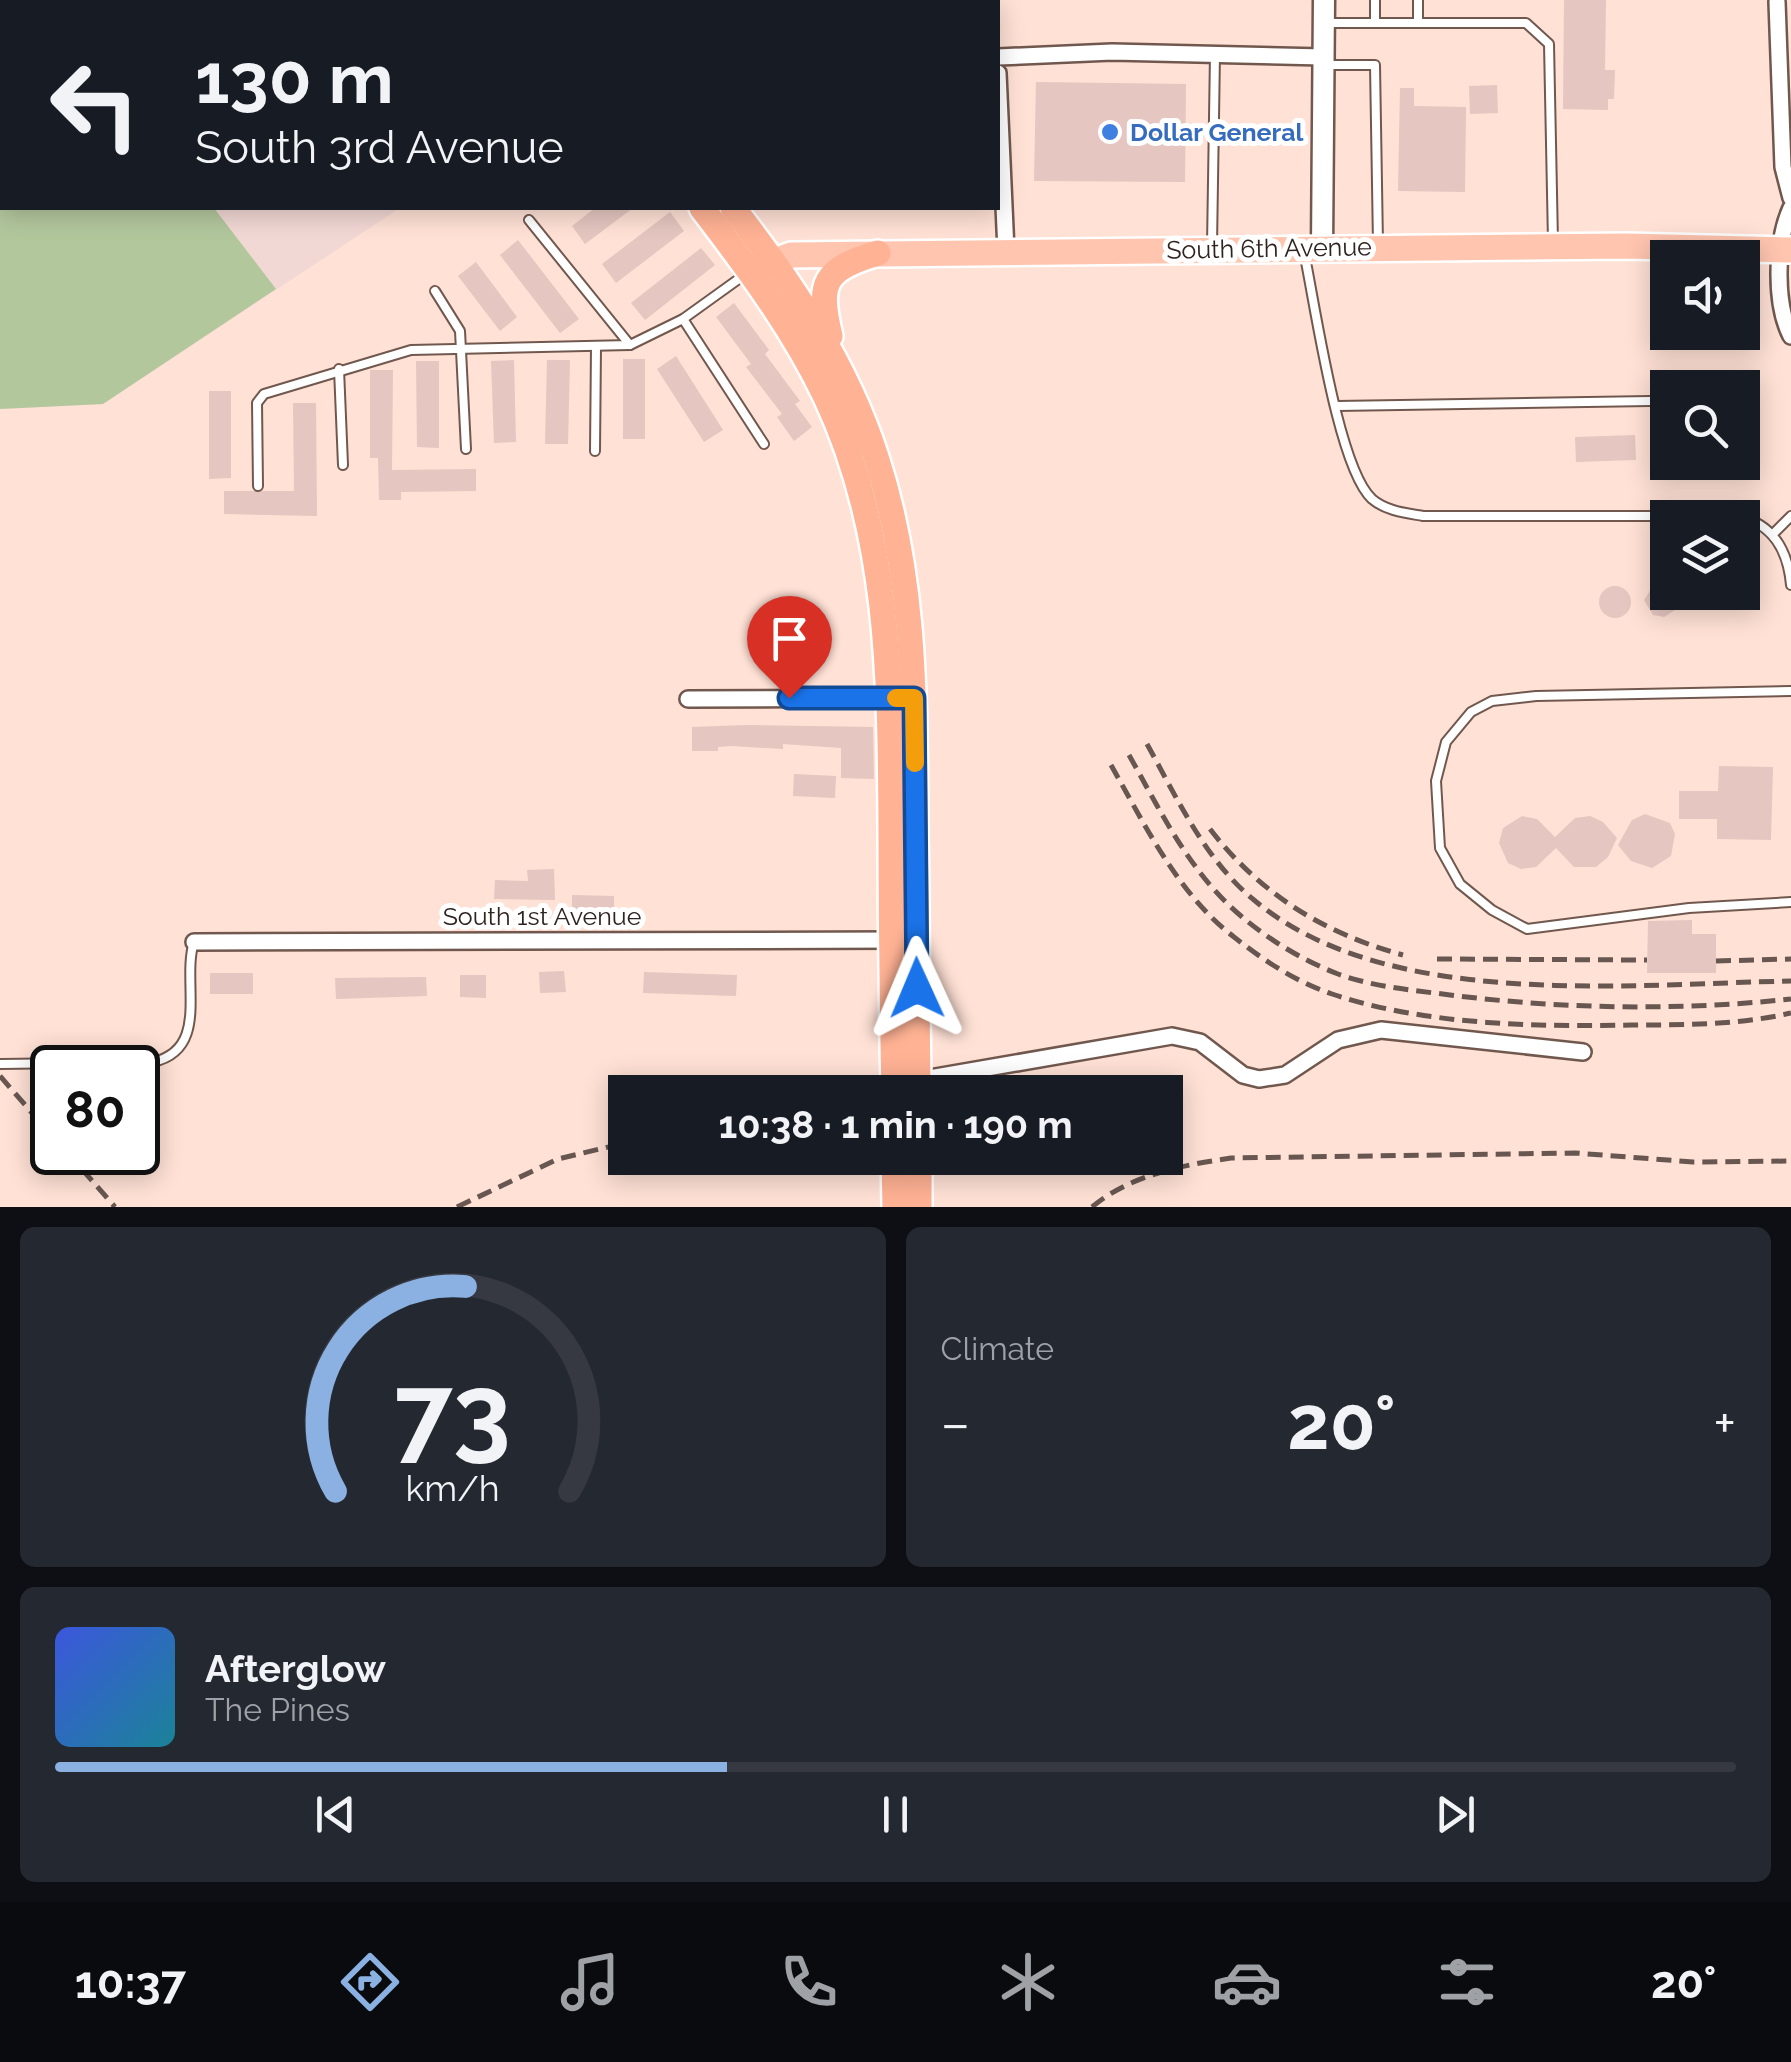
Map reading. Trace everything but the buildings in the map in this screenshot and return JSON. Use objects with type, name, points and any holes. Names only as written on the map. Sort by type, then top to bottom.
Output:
[{"type":"highway","points":[[704,210],[799,345],[826,398],[855,472],[880,577],[902,698]]},
{"type":"highway","points":[[735,210],[774,260],[836,361],[875,454],[894,520],[909,604],[902,698],[904,940],[895,1075]]},
{"type":"highway","points":[[836,361],[823,308],[824,288],[836,270],[878,253]]},
{"type":"highway","points":[[904,940],[917,1075]]},
{"type":"highway","points":[[894,1175],[894,1207]]},
{"type":"highway","points":[[919,1175],[919,1207]]},
{"type":"main road","name":"South 6th Avenue","points":[[750,271],[791,255],[878,253],[1553,246],[1786,250]]},
{"type":"street","points":[[1312,248],[1324,0]]},
{"type":"street","points":[[1777,2],[1783,167],[1791,198]]},
{"type":"street","points":[[1000,56],[1112,52],[1323,61]]},
{"type":"street","points":[[1000,199],[1006,251]]},
{"type":"street","points":[[1791,208],[1784,306],[1791,336]]},
{"type":"street","points":[[688,699],[902,698]]},
{"type":"street","name":"South 1st Avenue","points":[[194,942],[904,940]]},
{"type":"street","points":[[974,1075],[1172,1036],[1200,1042],[1243,1075],[1259,1079],[1285,1075],[1338,1040],[1381,1030],[1584,1052]]},
{"type":"lane","points":[[1375,0],[1375,22]]},
{"type":"lane","points":[[1418,0],[1418,21]]},
{"type":"lane","points":[[1324,23],[1526,23],[1549,44],[1553,246]]},
{"type":"lane","points":[[1212,249],[1215,54]]},
{"type":"lane","points":[[1323,61],[1375,66],[1378,247]]},
{"type":"lane","points":[[529,220],[630,345]]},
{"type":"lane","points":[[1312,248],[1337,406],[1357,480],[1372,499],[1423,516],[1724,515],[1754,520],[1773,534],[1790,566],[1791,585]]},
{"type":"lane","points":[[258,486],[260,397],[338,369],[411,350],[630,345],[683,319],[750,271]]},
{"type":"lane","points":[[434,291],[454,318],[463,348],[466,449]]},
{"type":"lane","points":[[683,319],[764,444]]},
{"type":"lane","points":[[595,452],[596,347]]},
{"type":"lane","points":[[338,369],[343,465]]},
{"type":"lane","points":[[1337,406],[1650,402]]},
{"type":"lane","points":[[1773,534],[1791,516]]},
{"type":"lane","points":[[1791,691],[1536,696],[1492,701],[1471,712],[1446,742],[1436,781],[1440,848],[1460,884],[1492,910],[1527,929],[1689,908],[1791,902]]},
{"type":"lane","points":[[0,1064],[153,1062],[176,1054],[188,1032],[192,985],[188,957],[194,942]]},
{"type":"shaded area","points":[[0,210],[397,210],[103,404],[0,409]]},
{"type":"green space","points":[[0,210],[216,210],[276,289],[103,404],[0,409]]},
{"type":"railway","points":[[1147,744],[1193,827],[1237,884],[1254,900],[1308,935],[1371,960],[1439,975],[1511,983],[1584,986],[1791,981]]},
{"type":"railway","points":[[1129,755],[1178,841],[1223,899],[1275,941],[1338,974],[1407,990],[1578,1006],[1663,1007],[1791,999]]},
{"type":"railway","points":[[1111,765],[1179,880],[1214,920],[1280,970],[1332,994],[1404,1012],[1519,1024],[1692,1024],[1791,1013]]},
{"type":"railway","points":[[1210,829],[1250,873],[1296,909],[1347,936],[1403,955]]},
{"type":"railway","points":[[1437,959],[1647,960]]},
{"type":"railway","points":[[1716,961],[1791,959]]},
{"type":"railway","points":[[0,1076],[30,1111]]},
{"type":"railway","points":[[457,1207],[558,1159],[608,1147]]},
{"type":"railway","points":[[1092,1207],[1140,1179],[1231,1158],[1575,1153],[1693,1162],[1791,1161]]},
{"type":"railway","points":[[87,1175],[115,1207]]},
{"type":"slow traffic","points":[[896,698],[914,698],[915,763]]},
{"type":"place","name":"Dollar General","points":[[1110,132]]},
{"type":"route","points":[[789,698],[914,698],[917,988]]}]
